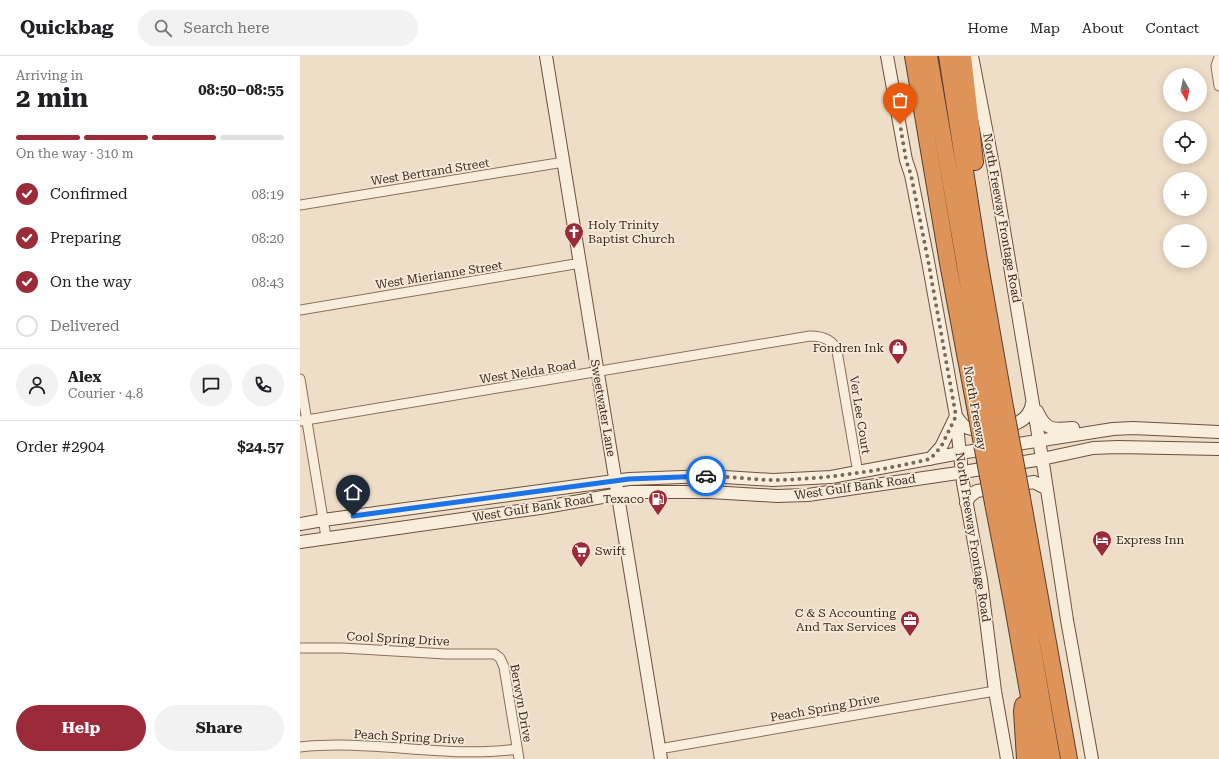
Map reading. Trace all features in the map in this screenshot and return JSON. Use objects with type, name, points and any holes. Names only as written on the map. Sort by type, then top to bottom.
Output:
[{"type":"highway","name":"North Freeway","points":[[913,56],[948,263],[990,410],[1022,498],[1069,759]]},
{"type":"highway","name":"North Freeway","points":[[929,56],[990,410]]},
{"type":"highway","name":"North Freeway","points":[[947,56],[979,260],[990,410],[1000,502],[1040,759]]},
{"type":"highway","points":[[963,56],[976,174],[979,260]]},
{"type":"highway","name":"North Freeway","points":[[1000,502],[1052,759]]},
{"type":"highway","points":[[1049,645],[1078,759]]},
{"type":"highway","points":[[1025,759],[1022,711],[1027,682]]},
{"type":"main road","name":"Sweetwater Lane","points":[[546,56],[660,754]]},
{"type":"main road","name":"North Freeway Frontage Road","points":[[887,56],[906,160],[911,175],[928,260],[956,416],[966,503],[980,580],[995,691],[1007,759]]},
{"type":"main road","name":"North Freeway Frontage Road","points":[[972,56],[994,170],[1033,401],[1066,620],[1092,759]]},
{"type":"main road","points":[[925,477],[926,460],[941,447],[956,416],[967,428],[975,429],[1003,427],[1018,423],[1026,417],[1031,410],[1033,401]]},
{"type":"main road","points":[[1033,401],[1041,420],[1048,428],[1057,430],[1074,428],[1087,433]]},
{"type":"main road","name":"West Gulf Bank Road","points":[[300,524],[616,481],[709,476],[773,480],[801,480],[831,477],[960,453],[1120,429],[1219,432]]},
{"type":"main road","points":[[1154,429],[1155,447]]},
{"type":"main road","name":"West Gulf Bank Road","points":[[300,542],[326,537],[540,508],[631,492],[688,492],[777,496],[808,495],[872,487],[925,477],[1042,459],[1093,448],[1118,446],[1219,449]]},
{"type":"main road","points":[[966,503],[970,496],[977,491],[1034,482],[1047,489]]},
{"type":"street","points":[[1219,57],[1216,66],[1219,86]]},
{"type":"street","name":"West Bertrand Street","points":[[300,205],[564,162]]},
{"type":"street","name":"West Mierianne Street","points":[[300,310],[581,263]]},
{"type":"street","name":"West Nelda Road","points":[[304,421],[810,336],[818,336],[832,341],[837,352],[839,362]]},
{"type":"street","name":"Ver Lee Court","points":[[839,362],[858,473]]},
{"type":"street","points":[[300,379],[304,421],[326,537]]},
{"type":"street","name":"Cool Spring Drive","points":[[300,648],[342,648],[446,654],[495,654]]},
{"type":"street","name":"Berwyn Drive","points":[[495,654],[500,658],[504,667],[519,759]]},
{"type":"street","name":"Peach Spring Drive","points":[[660,754],[995,691]]},
{"type":"street","name":"Peach Spring Drive","points":[[300,747],[342,745],[486,752],[517,749]]},
{"type":"way so far","points":[[706,476],[773,480],[801,480],[831,477],[930,459],[939,451],[944,443],[956,416],[928,260],[911,175],[906,160],[900,124]]},
{"type":"place","name":"Holy Trinity Baptist Church","points":[[574,249]]},
{"type":"place","name":"Fondren Ink","points":[[898,365]]},
{"type":"place","name":"Texaco","points":[[658,516]]},
{"type":"place","name":"Express Inn","points":[[1102,557]]},
{"type":"place","name":"Swift","points":[[581,568]]},
{"type":"place","name":"C & S Accounting And Tax Services","points":[[910,637]]},
{"type":"route","points":[[353,516],[460,503],[629,479],[706,476]]}]
